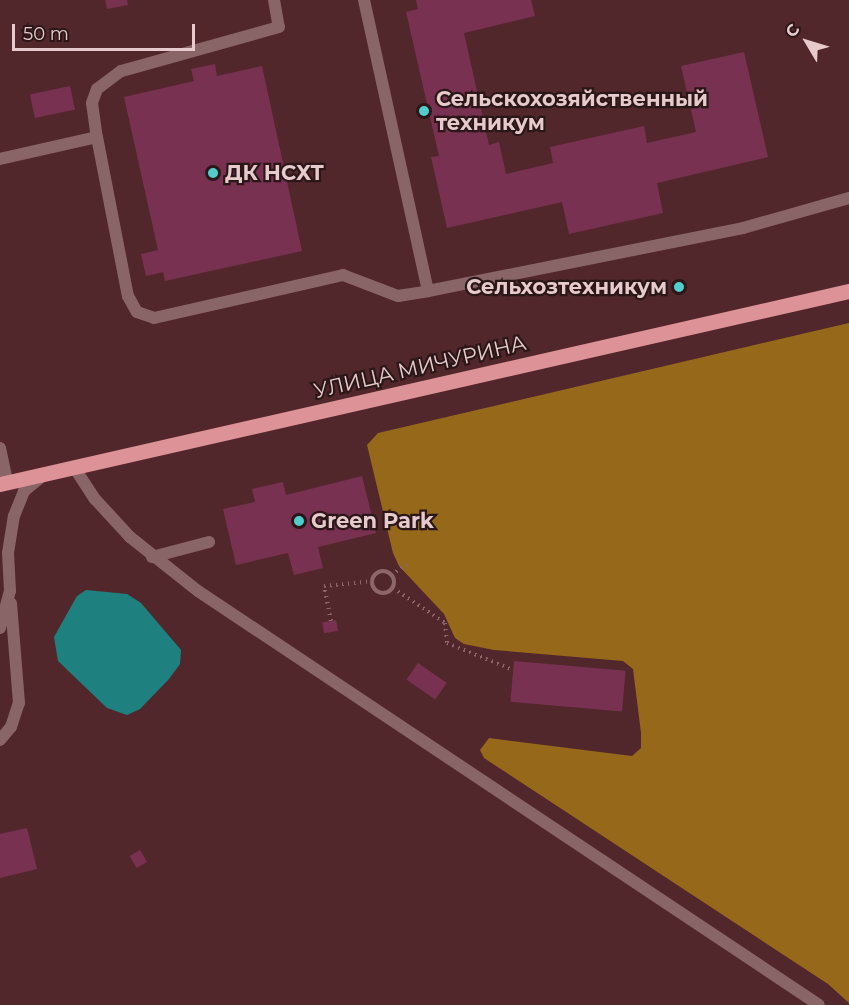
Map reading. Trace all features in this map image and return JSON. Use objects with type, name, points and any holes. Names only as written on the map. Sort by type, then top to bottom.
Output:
[{"type":"main road","name":"УЛИЦА МИЧУРИНА","points":[[4,483],[849,291]]},
{"type":"street","points":[[274,0],[279,27],[122,71],[106,80],[97,89],[92,103],[97,136],[128,296],[137,312],[154,318],[343,275],[398,296],[743,228],[849,198]]},
{"type":"street","points":[[363,0],[428,291]]},
{"type":"street","points":[[0,159],[97,136]]},
{"type":"street","points":[[0,448],[4,483]]},
{"type":"street","points":[[74,467],[110,516],[152,557],[819,1005]]},
{"type":"street","points":[[0,740],[11,728],[19,702],[8,553],[18,503],[31,484],[49,473]]},
{"type":"street","points":[[0,533],[8,553]]},
{"type":"street","points":[[152,557],[209,542]]},
{"type":"street","points":[[0,628],[10,591]]},
{"type":"path","points":[[391,575],[408,564]]},
{"type":"path","points":[[331,621],[324,586],[373,581],[382,572],[391,575]]},
{"type":"path","points":[[391,575],[393,588],[445,623],[447,643],[513,670]]},
{"type":"path","points":[[373,581],[380,593],[393,588]]},
{"type":"shaded area","points":[[849,323],[849,1003],[828,984],[484,758],[480,750],[489,738],[632,756],[641,748],[633,669],[623,661],[494,650],[464,644],[455,638],[444,614],[399,566],[393,553],[367,445],[378,433]]},
{"type":"water","points":[[86,590],[127,594],[141,603],[181,650],[180,664],[169,679],[140,709],[127,715],[107,708],[58,661],[54,637],[77,596]]},
{"type":"building","points":[[105,0],[127,0],[128,5],[107,9]]},
{"type":"building","points":[[416,0],[531,0],[535,16],[464,33],[489,145],[499,142],[506,174],[553,163],[550,147],[644,126],[647,143],[696,132],[681,66],[744,52],[768,157],[657,183],[663,213],[569,234],[562,202],[447,228],[431,157],[439,156],[406,12],[418,9]]},
{"type":"building","name":"ДК НСХТ","points":[[215,64],[217,76],[262,66],[302,251],[165,281],[163,272],[146,276],[141,254],[158,250],[124,97],[194,81],[191,69]]},
{"type":"building","points":[[70,86],[75,109],[35,118],[30,95]]},
{"type":"building","name":"Green Park","points":[[362,476],[376,533],[318,547],[323,568],[294,575],[288,553],[236,565],[223,509],[255,502],[252,489],[283,482],[286,495]]},
{"type":"building","points":[[336,620],[338,631],[324,633],[322,622]]},
{"type":"building","points":[[514,661],[626,671],[622,712],[510,702]]},
{"type":"building","points":[[418,663],[447,683],[435,699],[407,679]]},
{"type":"building","points":[[27,828],[37,869],[0,878],[0,834]]},
{"type":"building","points":[[140,850],[147,862],[137,868],[130,856]]},
{"type":"place","name":"Сельскохозяйственный техникум","points":[[424,111]]},
{"type":"place","name":"ДК НСХТ","points":[[213,173]]},
{"type":"place","name":"Сельхозтехникум","points":[[679,287]]},
{"type":"place","name":"Green Park","points":[[299,521]]}]
